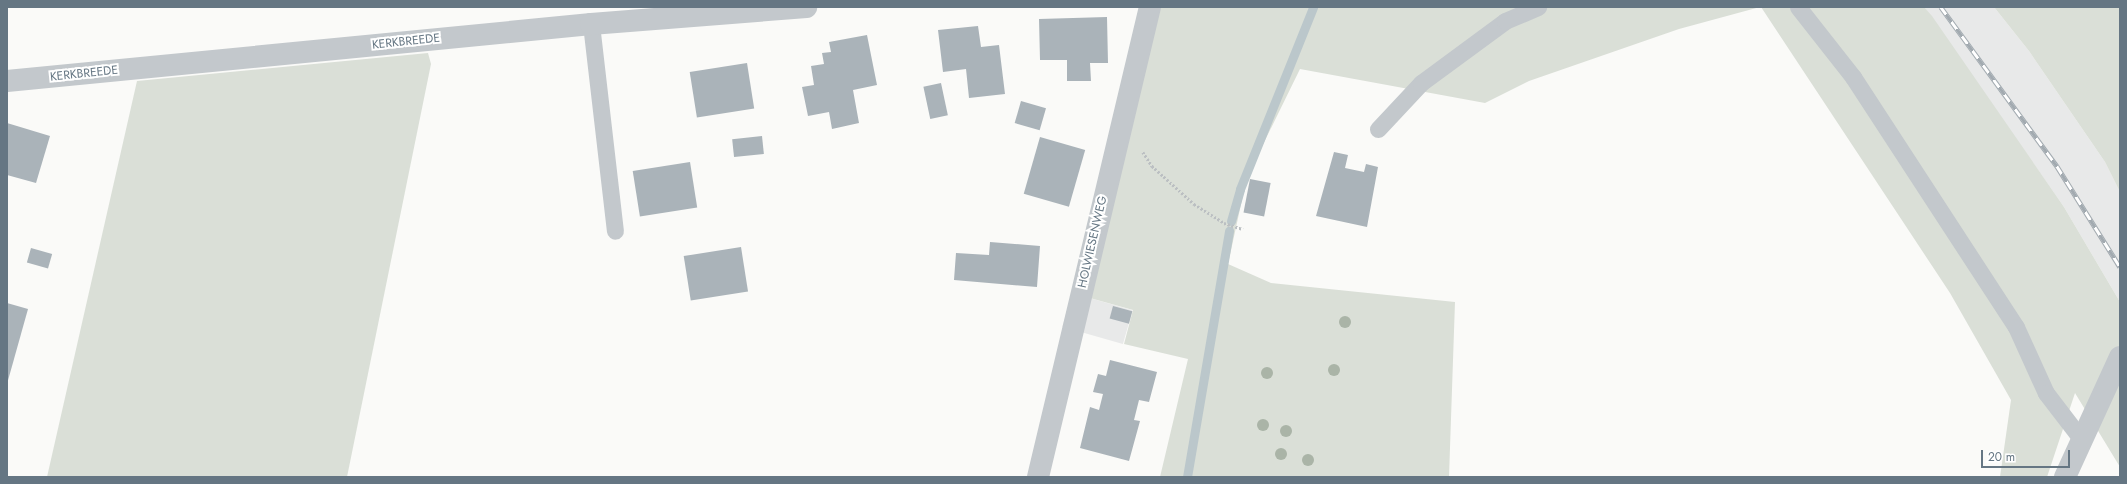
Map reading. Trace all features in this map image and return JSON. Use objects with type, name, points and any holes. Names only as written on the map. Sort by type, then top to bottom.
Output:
[{"type":"street","name":"KERKBREEDE","points":[[7,81],[591,24],[806,7]]},
{"type":"street","name":"HOLWIESENWEG","points":[[1038,477],[1122,117],[1150,7]]},
{"type":"street","points":[[2065,477],[2120,357]]},
{"type":"lane","points":[[1378,129],[1421,83],[1505,21],[1538,7]]},
{"type":"lane","points":[[1798,7],[1862,90],[2016,327],[2046,393],[2082,440]]},
{"type":"lane","points":[[591,24],[614,231]]},
{"type":"path","points":[[1122,117],[1152,166],[1194,204],[1224,223],[1243,229]]},
{"type":"shaded area","points":[[1143,7],[1760,7],[1679,29],[1529,81],[1485,103],[1300,69],[1247,177],[1228,264],[1271,283],[1455,302],[1449,477],[1160,477],[1188,359],[1124,344],[1133,310],[1072,293]]},
{"type":"shaded area","points":[[1761,7],[1924,7],[1932,16],[2064,207],[2120,302],[2120,467],[2075,393],[2047,477],[2000,477],[2011,400],[1950,293]]},
{"type":"shaded area","points":[[1924,7],[1994,7],[2029,51],[2105,162],[2120,192],[2120,302],[2064,207]]},
{"type":"shaded area","points":[[1994,7],[2120,7],[2120,192],[2105,162],[2029,51]]},
{"type":"shaded area","points":[[428,53],[431,64],[347,477],[47,477],[137,81]]},
{"type":"shaded area","points":[[1072,293],[1133,310],[1123,344],[1062,327]]},
{"type":"building","points":[[1107,17],[1108,63],[1090,63],[1091,81],[1067,81],[1067,60],[1040,60],[1039,19]]},
{"type":"building","points":[[978,26],[981,47],[999,45],[1005,94],[969,98],[966,69],[943,72],[938,30]]},
{"type":"building","points":[[867,35],[877,85],[853,90],[859,123],[832,129],[829,112],[808,116],[802,87],[814,85],[811,66],[824,64],[822,53],[831,52],[829,42]]},
{"type":"building","points":[[747,63],[754,108],[697,118],[690,72]]},
{"type":"building","points":[[941,83],[948,115],[930,119],[923,87]]},
{"type":"building","points":[[1021,101],[1046,108],[1040,130],[1015,123]]},
{"type":"building","points":[[7,123],[50,136],[36,183],[7,175]]},
{"type":"building","points":[[762,136],[764,154],[734,157],[732,139]]},
{"type":"building","points":[[1040,137],[1085,150],[1069,207],[1024,194]]},
{"type":"building","points":[[1334,152],[1348,155],[1345,168],[1364,172],[1366,164],[1378,167],[1367,227],[1316,216]]},
{"type":"building","points":[[690,162],[697,207],[640,217],[633,171]]},
{"type":"building","points":[[1250,179],[1271,183],[1264,216],[1244,212]]},
{"type":"building","points":[[990,242],[1040,246],[1037,287],[954,280],[956,253],[989,255]]},
{"type":"building","points":[[741,247],[748,291],[691,301],[684,256]]},
{"type":"building","points":[[31,248],[52,254],[48,268],[27,262]]},
{"type":"building","points":[[7,303],[28,309],[7,384]]},
{"type":"building","points":[[1113,306],[1132,311],[1129,324],[1110,319]]},
{"type":"building","points":[[1110,360],[1157,372],[1149,402],[1139,400],[1134,420],[1140,421],[1129,461],[1080,448],[1090,407],[1099,410],[1103,394],[1093,392],[1098,374],[1106,376]]},
{"type":"waterway","points":[[1231,221],[1240,189],[1313,7]]},
{"type":"waterway","points":[[1187,477],[1229,231]]},
{"type":"railway","points":[[1941,7],[2057,166],[2120,267]]}]
